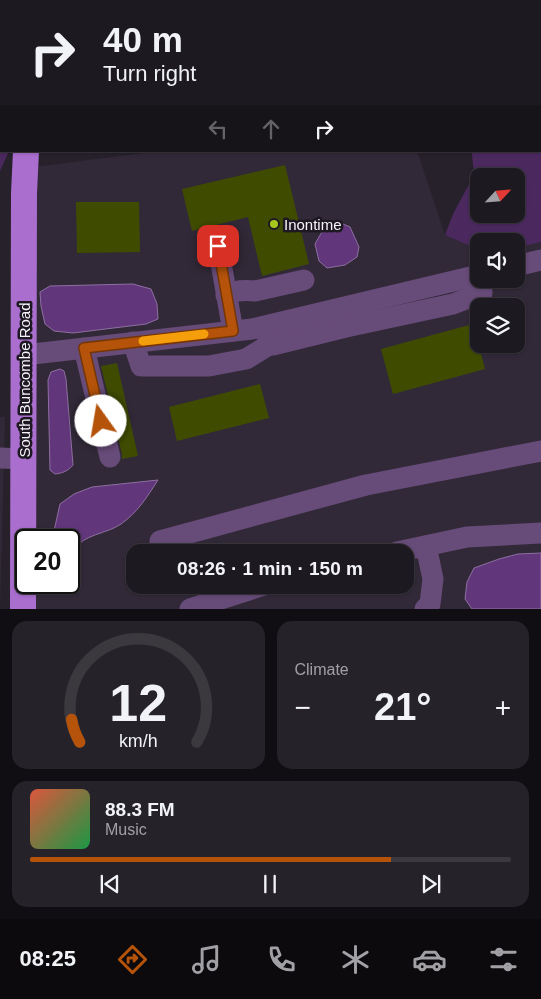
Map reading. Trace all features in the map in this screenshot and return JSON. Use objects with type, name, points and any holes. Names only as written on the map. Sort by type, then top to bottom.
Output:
[{"type":"main road","name":"South Buncombe Road","points":[[23,609],[12,458],[24,355],[24,193],[26,152]]},
{"type":"lane","points":[[218,246],[233,331]]},
{"type":"lane","points":[[24,355],[233,331],[267,335],[470,278]]},
{"type":"lane","points":[[226,295],[232,292],[255,291],[304,280]]},
{"type":"lane","points":[[267,335],[273,345],[453,304],[482,293],[482,288]]},
{"type":"lane","points":[[133,342],[141,366],[209,366],[246,359],[267,335]]},
{"type":"lane","points":[[84,348],[110,457]]},
{"type":"lane","points":[[160,541],[366,485],[541,451]]},
{"type":"lane","points":[[414,548],[467,537],[541,534]]},
{"type":"lane","points":[[425,609],[430,604],[433,579],[426,546]]},
{"type":"lane","points":[[190,609],[236,594]]},
{"type":"shaded area","points":[[0,152],[9,152],[0,171]]},
{"type":"shaded area","points":[[152,152],[417,152],[445,235],[470,246],[470,288],[525,288],[525,246],[541,242],[541,609],[32,609],[33,594],[80,594],[80,529],[33,529],[34,167]]},
{"type":"shaded area","points":[[470,152],[541,152],[541,242],[525,246],[525,233],[470,233],[470,246],[445,235],[453,214],[470,182],[470,223],[525,223],[525,168],[473,168],[472,154]]},
{"type":"shaded area","points":[[343,224],[350,227],[359,247],[357,257],[345,265],[327,268],[319,261],[315,244],[325,229]]},
{"type":"shaded area","points":[[133,284],[151,289],[157,304],[158,319],[146,324],[73,333],[54,331],[45,324],[40,292],[50,286]]},
{"type":"shaded area","points":[[60,369],[64,371],[66,379],[73,465],[65,471],[55,474],[50,470],[48,380],[51,372]]},
{"type":"shaded area","points":[[0,417],[5,417],[0,609]]},
{"type":"shaded area","points":[[158,480],[142,504],[121,524],[89,537],[80,543],[80,529],[54,529],[60,504],[74,494],[92,487]]},
{"type":"shaded area","points":[[541,553],[541,609],[472,609],[465,599],[467,582],[474,568],[518,554]]},
{"type":"building","name":"Inontime","points":[[285,165],[309,264],[262,276],[248,217],[192,231],[182,189]]},
{"type":"building","points":[[76,202],[139,202],[140,252],[77,253]]},
{"type":"building","points":[[470,325],[470,353],[481,353],[485,369],[393,394],[381,349]]},
{"type":"building","points":[[117,363],[138,456],[122,459],[101,366]]},
{"type":"building","points":[[260,384],[269,418],[177,441],[169,407]]},
{"type":"slow traffic","points":[[143,341],[204,334]]},
{"type":"place","name":"Inontime","points":[[274,224]]},
{"type":"route","points":[[101,421],[84,348],[233,331],[218,246]]}]
